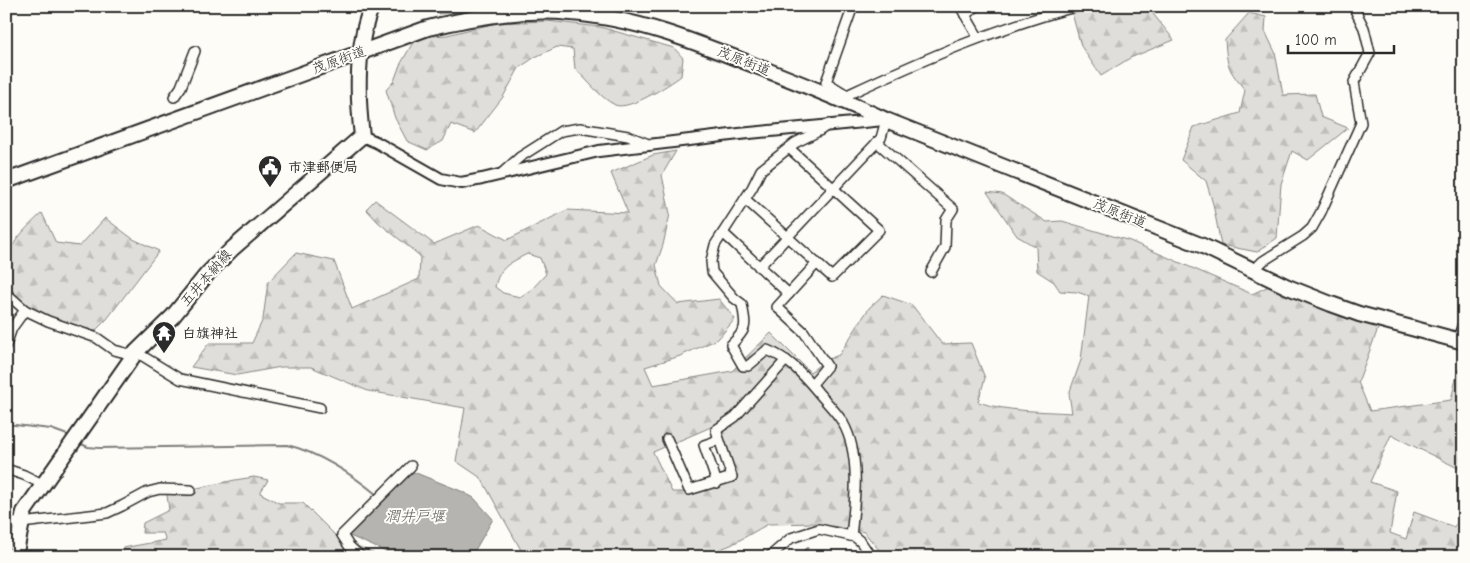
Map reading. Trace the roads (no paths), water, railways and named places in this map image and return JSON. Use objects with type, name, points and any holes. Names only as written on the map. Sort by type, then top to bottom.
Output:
[{"type":"main road","points":[[362,136],[360,124],[362,33],[372,6]]},
{"type":"main road","name":"茂原街道","points":[[6,181],[428,28],[475,17],[514,13],[569,12],[597,16],[665,31],[846,98],[886,120],[1203,246],[1288,287],[1331,304],[1461,341]]},
{"type":"main road","name":"五井本納線","points":[[14,557],[24,512],[134,354],[173,316],[208,273],[232,249],[362,136]]},
{"type":"street","points":[[853,6],[826,82],[846,98],[924,60],[978,37],[1079,6]]},
{"type":"street","points":[[960,6],[978,37]]},
{"type":"street","points":[[965,15],[977,6]]},
{"type":"street","points":[[1254,270],[1263,261],[1312,228],[1361,123],[1354,82],[1370,53],[1364,28],[1353,6]]},
{"type":"street","points":[[174,96],[181,87],[194,52]]},
{"type":"street","points":[[362,136],[441,179],[461,183],[599,151],[829,124],[886,120],[878,142],[760,267]]},
{"type":"street","points":[[829,124],[789,148],[761,170],[752,188],[715,245],[711,261],[712,272],[734,298],[742,304],[745,322],[744,333],[731,345],[738,360],[743,366],[748,366],[767,350],[777,354],[798,369],[843,423],[854,455],[854,510],[850,536]]},
{"type":"street","points":[[501,174],[520,157],[561,131],[580,128],[628,136],[651,145]]},
{"type":"street","points":[[878,142],[953,209],[946,220],[945,246],[931,272]]},
{"type":"street","points":[[745,199],[832,277],[879,230],[789,148]]},
{"type":"street","points":[[723,234],[789,294]]},
{"type":"street","points":[[812,384],[828,366],[804,332],[777,307],[817,264]]},
{"type":"street","points":[[6,293],[25,310],[48,322],[97,338],[114,350],[134,354],[180,379],[320,408]]},
{"type":"street","points":[[6,345],[12,328],[25,310]]},
{"type":"street","points":[[1461,341],[1464,324]]},
{"type":"street","points":[[668,439],[689,490],[732,477],[716,430],[735,417],[786,360]]},
{"type":"street","points":[[717,482],[704,445],[719,440]]},
{"type":"street","points":[[361,557],[342,535],[411,466]]},
{"type":"street","points":[[6,469],[24,474],[44,484]]},
{"type":"street","points":[[6,524],[107,513],[153,490],[191,490]]},
{"type":"street","points":[[769,557],[791,538],[819,529],[858,539],[871,557]]},
{"type":"water","name":"潤井戸堰","points":[[406,469],[474,498],[493,519],[471,557],[398,557],[340,530]]},
{"type":"waterway","points":[[6,424],[51,429],[70,436]]},
{"type":"waterway","points":[[79,443],[88,447],[99,448],[287,445],[299,448],[335,465],[377,495]]},
{"type":"waterway","points":[[797,557],[808,548]]},
{"type":"place","name":"市津郵便局","points":[[270,188]]},
{"type":"place","name":"白旗神社","points":[[164,354]]}]
